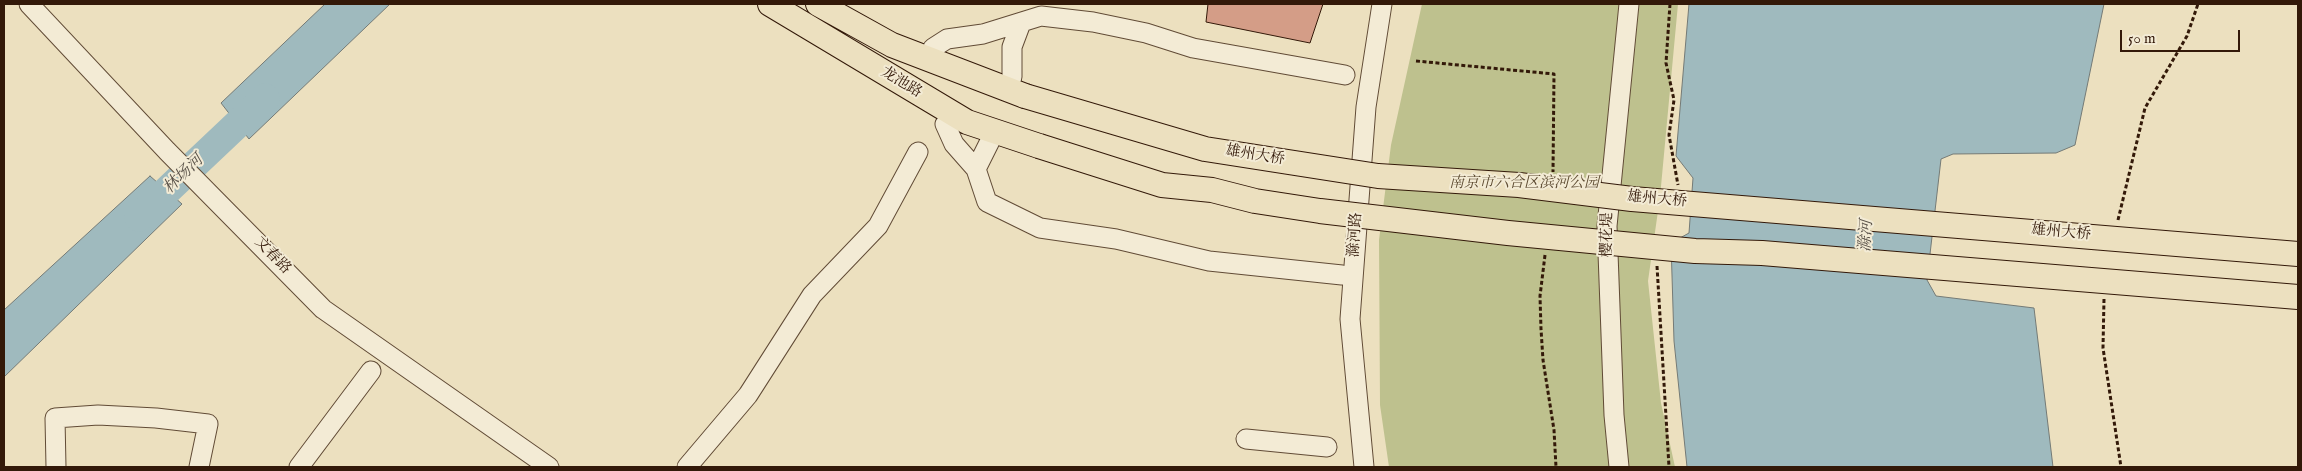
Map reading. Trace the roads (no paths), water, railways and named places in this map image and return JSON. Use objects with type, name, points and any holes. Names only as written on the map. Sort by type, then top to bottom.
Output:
[{"type":"main road","name":"龙池路","points":[[770,4],[967,122],[1162,185],[1212,190],[1255,201],[1320,211],[1695,251],[1762,253],[2298,297]]},
{"type":"main road","name":"龙池路","points":[[818,4],[892,45],[1018,87]]},
{"type":"main road","name":"雄州大桥","points":[[1018,87],[1205,148],[1378,176],[1518,186],[1632,199],[2298,254]]},
{"type":"street","name":"文春路","points":[[29,4],[167,150],[323,309],[550,467]]},
{"type":"street","name":"滁河路","points":[[1364,467],[1350,318],[1366,107],[1382,4]]},
{"type":"street","name":"樱花堤","points":[[1619,467],[1614,415],[1607,226],[1629,4]]},
{"type":"street","points":[[933,48],[947,39],[984,34],[1041,16],[1093,22],[1146,33],[1194,48],[1345,75]]},
{"type":"street","points":[[1018,87],[1012,46],[1021,23]]},
{"type":"street","points":[[945,124],[954,144],[976,169],[987,202],[1040,228],[1116,239],[1209,261],[1342,275]]},
{"type":"street","points":[[976,169],[993,135]]},
{"type":"street","points":[[687,467],[748,395],[812,295],[878,226],[918,152]]},
{"type":"street","points":[[299,467],[372,371]]},
{"type":"street","points":[[56,467],[55,418],[98,415],[156,418],[208,424],[200,467]]},
{"type":"street","points":[[1246,439],[1327,447]]},
{"type":"water","points":[[325,4],[390,4],[249,139],[221,103]]},
{"type":"water","name":"滁河","points":[[1689,4],[2104,4],[2075,145],[2056,153],[1953,154],[1941,159],[1927,280],[1936,296],[2034,308],[2053,467],[1687,467],[1674,341],[1671,243],[1689,233],[1693,178],[1676,156]]},
{"type":"water","points":[[150,176],[182,204],[4,377],[4,310]]},
{"type":"waterway","name":"林场河","points":[[139,217],[265,98]]},
{"type":"park label","name":"南京市六合区滨河公园","points":[[1524,184]]}]
